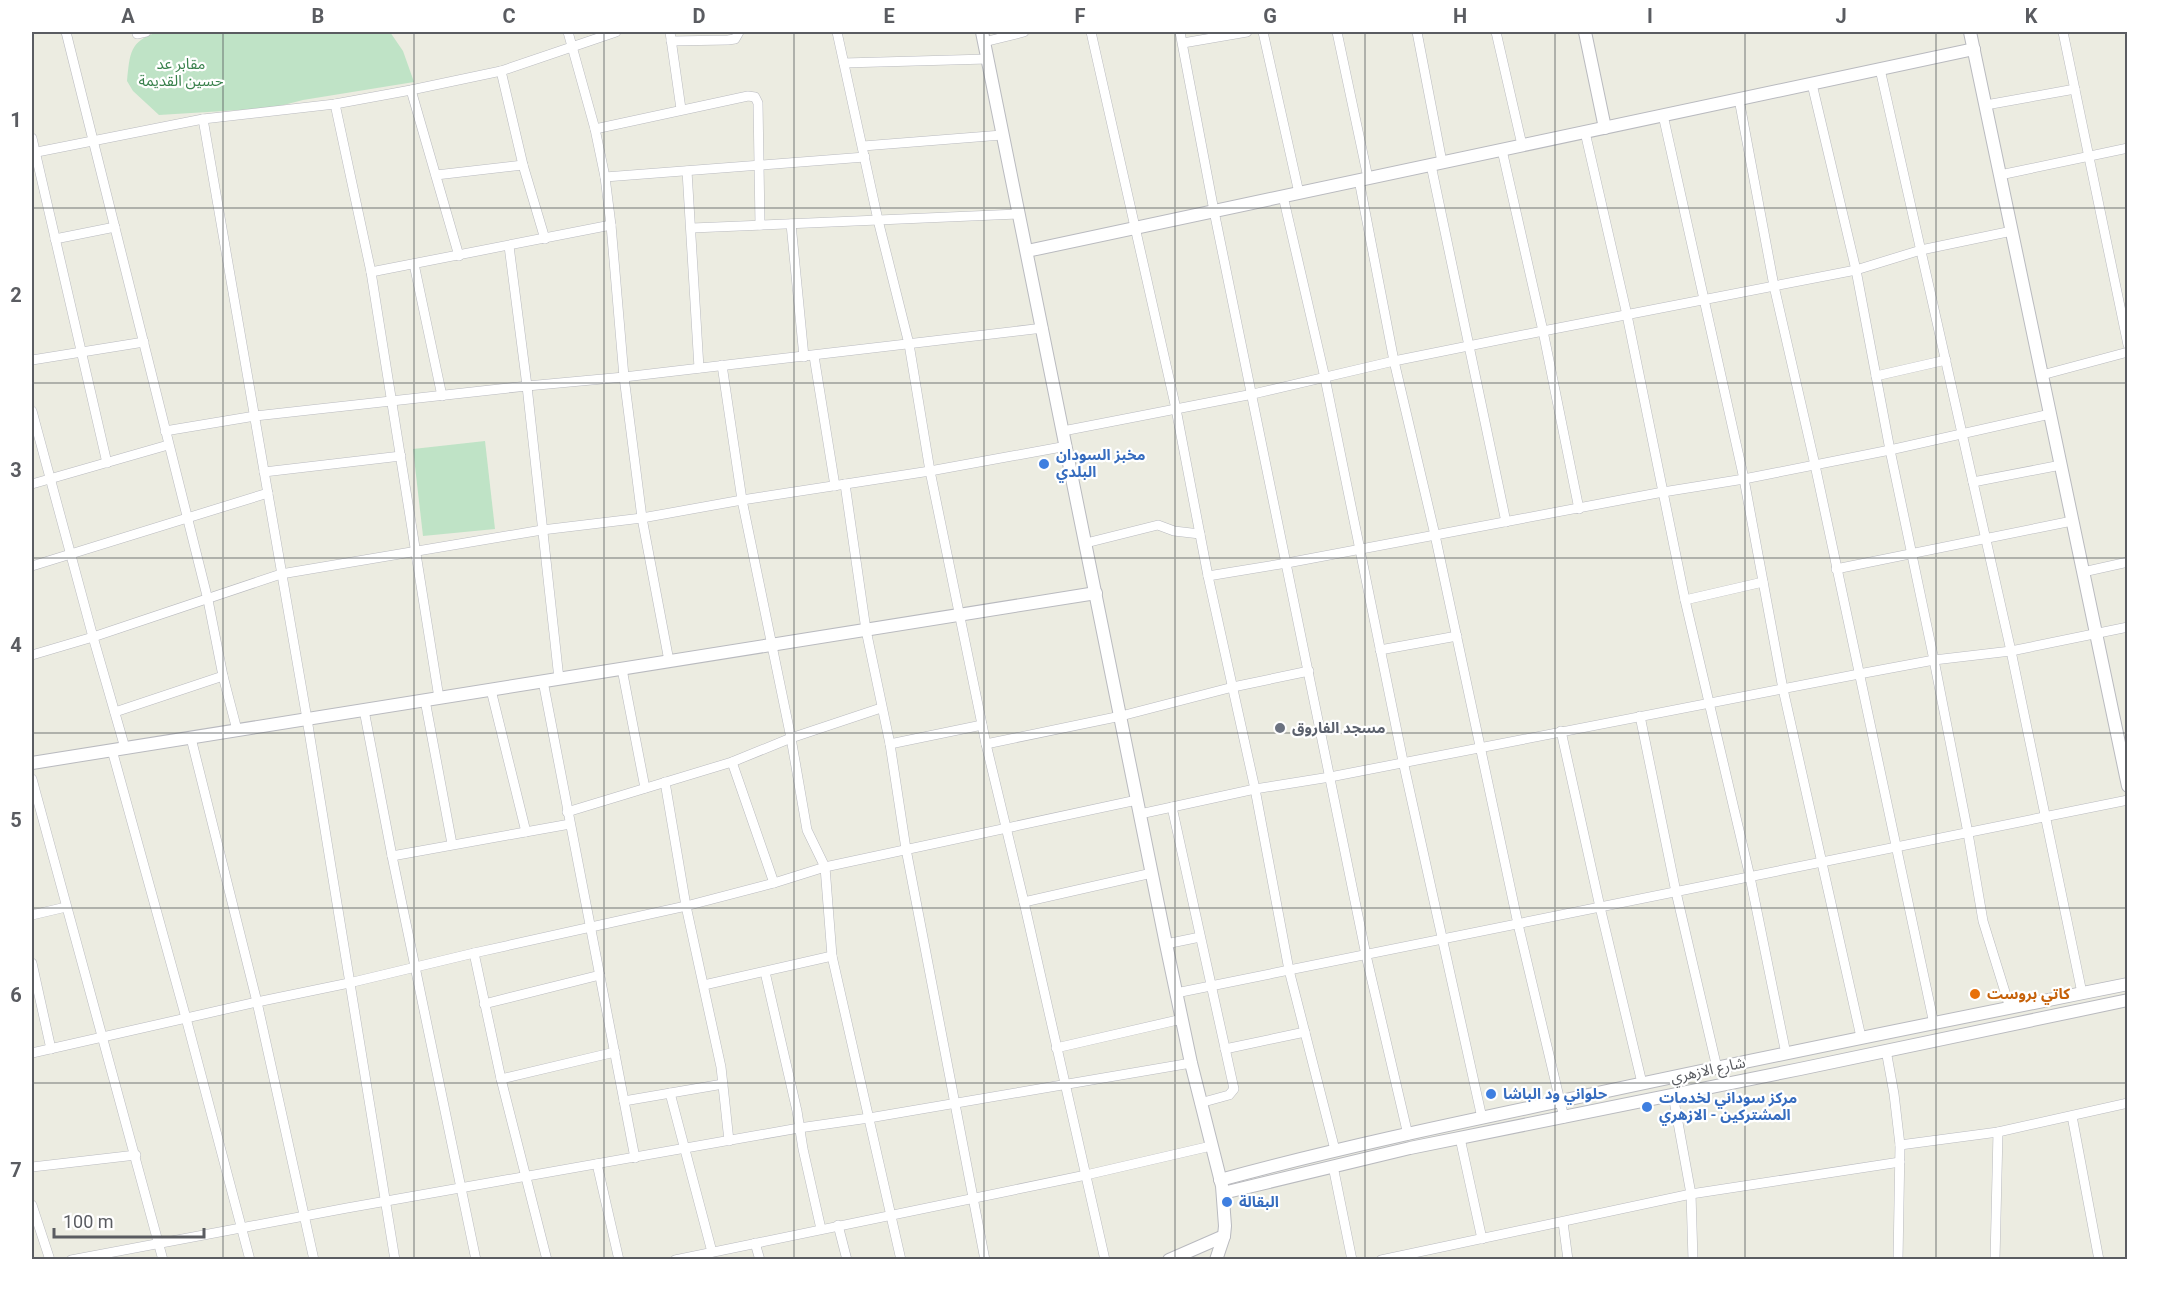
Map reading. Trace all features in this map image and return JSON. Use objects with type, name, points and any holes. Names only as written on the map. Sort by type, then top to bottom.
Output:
[{"type":"street","points":[[66,32],[168,445],[188,517],[237,730]]},
{"type":"street","points":[[568,32],[595,129],[605,177],[624,377],[642,518],[669,662]]},
{"type":"street","points":[[33,153],[203,119],[335,104],[411,90],[501,71],[616,32]]},
{"type":"street","points":[[681,109],[670,36],[728,40],[735,39],[739,32]]},
{"type":"street","points":[[837,32],[878,220],[909,344],[930,471],[986,744],[1105,1260]]},
{"type":"street","points":[[1024,32],[983,37],[1176,993],[1223,1193],[1224,1236],[1216,1260]]},
{"type":"street","points":[[1091,32],[1137,227],[1176,409],[1208,576],[1255,789],[1289,970],[1335,1150]]},
{"type":"street","points":[[1180,32],[1214,211],[1366,955],[1408,1135]]},
{"type":"street","points":[[1183,43],[1247,32]]},
{"type":"street","points":[[1263,32],[1299,193]]},
{"type":"street","points":[[1337,32],[1394,361],[1435,535],[1518,924],[1564,1118]]},
{"type":"street","points":[[1417,32],[1468,346],[1506,522]]},
{"type":"street","points":[[1496,32],[1522,145]]},
{"type":"street","points":[[1585,32],[1605,128]]},
{"type":"street","points":[[1970,32],[2072,521],[2126,766],[2127,786]]},
{"type":"street","points":[[2063,32],[2127,345]]},
{"type":"street","points":[[1026,251],[1974,49]]},
{"type":"street","points":[[844,63],[987,59]]},
{"type":"street","points":[[1880,69],[2011,651],[2082,993]]},
{"type":"street","points":[[501,71],[523,165],[545,239]]},
{"type":"street","points":[[1812,84],[1856,270],[1890,450],[1968,832],[1983,921],[2010,1008]]},
{"type":"street","points":[[1986,105],[2075,89]]},
{"type":"street","points":[[411,90],[459,256]]},
{"type":"street","points":[[595,129],[681,109],[748,96],[755,97],[758,103],[760,225]]},
{"type":"street","points":[[1739,99],[1774,286],[1815,465],[1934,1023]]},
{"type":"street","points":[[335,104],[371,272],[439,698]]},
{"type":"street","points":[[1663,115],[1744,479],[1783,689],[1861,1038]]},
{"type":"street","points":[[203,119],[307,719],[395,1260]]},
{"type":"street","points":[[1584,132],[1627,315],[1685,600],[1750,877],[1786,1054]]},
{"type":"street","points":[[863,146],[1002,135]]},
{"type":"street","points":[[32,138],[33,153],[107,463]]},
{"type":"street","points":[[2000,175],[2127,148]]},
{"type":"street","points":[[1502,150],[1543,331],[1579,508]]},
{"type":"street","points":[[605,177],[865,157]]},
{"type":"street","points":[[436,175],[523,165]]},
{"type":"street","points":[[687,171],[699,368]]},
{"type":"street","points":[[1283,196],[1325,378],[1403,761],[1482,1118]]},
{"type":"street","points":[[692,228],[1018,214]]},
{"type":"street","points":[[791,224],[809,356],[840,485],[881,708],[891,744],[906,849],[985,1260]]},
{"type":"street","points":[[371,272],[611,225]]},
{"type":"street","points":[[55,239],[115,226]]},
{"type":"street","points":[[1064,430],[1253,394],[1468,346],[1856,270],[1921,250],[2012,231]]},
{"type":"street","points":[[508,246],[527,386],[559,679]]},
{"type":"street","points":[[414,264],[442,396]]},
{"type":"street","points":[[165,431],[255,416],[624,377],[1043,328]]},
{"type":"street","points":[[32,360],[144,342]]},
{"type":"street","points":[[2042,375],[2127,352]]},
{"type":"street","points":[[1876,376],[1946,360]]},
{"type":"street","points":[[722,365],[742,500],[791,738],[807,830],[825,867],[832,956],[901,1260]]},
{"type":"street","points":[[32,411],[70,556],[125,748]]},
{"type":"street","points":[[1208,576],[1744,479],[1890,450],[2050,414]]},
{"type":"street","points":[[32,484],[168,445]]},
{"type":"street","points":[[32,655],[93,638],[281,574],[542,530],[642,518],[1067,446]]},
{"type":"street","points":[[264,472],[401,456]]},
{"type":"street","points":[[1973,482],[2061,465]]},
{"type":"street","points":[[32,566],[268,494]]},
{"type":"street","points":[[1836,569],[2072,521]]},
{"type":"street","points":[[1086,543],[1158,525],[1174,531],[1200,534]]},
{"type":"street","points":[[2083,572],[2127,562]]},
{"type":"street","points":[[1685,600],[1763,582]]},
{"type":"street","points":[[32,763],[1096,593]]},
{"type":"street","points":[[1140,814],[1255,789],[1330,777],[1859,674],[1934,660],[2011,651],[2127,627]]},
{"type":"street","points":[[1380,650],[1457,636]]},
{"type":"street","points":[[622,669],[645,788]]},
{"type":"street","points":[[986,744],[1121,716],[1233,687],[1309,671]]},
{"type":"street","points":[[115,712],[223,676]]},
{"type":"street","points":[[543,681],[635,1158]]},
{"type":"street","points":[[491,690],[526,832]]},
{"type":"street","points":[[425,700],[452,844]]},
{"type":"street","points":[[567,812],[732,762],[791,738],[881,708]]},
{"type":"street","points":[[364,710],[476,1260]]},
{"type":"street","points":[[1640,716],[1676,892],[1717,1068]]},
{"type":"street","points":[[891,744],[982,725]]},
{"type":"street","points":[[1561,731],[1642,1083]]},
{"type":"street","points":[[191,738],[257,1002],[314,1260]]},
{"type":"street","points":[[112,750],[250,1260]]},
{"type":"street","points":[[732,762],[774,883]]},
{"type":"street","points":[[32,779],[163,1260]]},
{"type":"street","points":[[665,782],[686,906],[723,1084],[729,1141]]},
{"type":"street","points":[[32,1053],[257,1002],[349,984],[474,953],[686,906],[825,867],[1137,800]]},
{"type":"street","points":[[1176,993],[2127,800]]},
{"type":"street","points":[[1172,807],[1233,1091],[1229,1095],[1200,1102]]},
{"type":"street","points":[[392,856],[570,824]]},
{"type":"street","points":[[1024,903],[1152,873]]},
{"type":"street","points":[[32,915],[66,907]]},
{"type":"street","points":[[1166,944],[1200,937]]},
{"type":"street","points":[[474,953],[501,1079],[547,1260]]},
{"type":"street","points":[[704,985],[832,956]]},
{"type":"street","points":[[32,963],[51,1049]]},
{"type":"street","points":[[765,972],[822,1229]]},
{"type":"street","points":[[484,1004],[600,975]]},
{"type":"street","name":"شارع الازهري","points":[[1220,1179],[1335,1150],[1642,1083],[2127,984]]},
{"type":"street","name":"شارع الازهري","points":[[1223,1193],[1460,1138],[2127,1000]]},
{"type":"street","points":[[1056,1048],[1182,1019]]},
{"type":"street","points":[[1225,1049],[1305,1032]]},
{"type":"street","points":[[1886,1050],[1900,1145],[1898,1260]]},
{"type":"street","points":[[501,1079],[615,1052]]},
{"type":"street","points":[[71,1260],[385,1201],[799,1128],[1191,1063]]},
{"type":"street","points":[[624,1101],[723,1084]]},
{"type":"street","points":[[670,1093],[712,1252]]},
{"type":"street","points":[[1673,1095],[1691,1194],[1693,1260]]},
{"type":"street","points":[[1900,1145],[1998,1132],[2127,1103]]},
{"type":"street","points":[[2072,1116],[2099,1260]]},
{"type":"street","points":[[1995,1260],[1998,1132]]},
{"type":"street","points":[[1460,1138],[1482,1239]]},
{"type":"street","points":[[675,1260],[1086,1175],[1211,1146]]},
{"type":"street","points":[[32,1167],[136,1155]]},
{"type":"street","points":[[1381,1260],[1691,1194],[1900,1162]]},
{"type":"street","points":[[597,1164],[619,1260]]},
{"type":"street","points":[[1333,1166],[1352,1260]]},
{"type":"street","points":[[32,1204],[50,1260]]},
{"type":"street","points":[[1563,1222],[1568,1260]]},
{"type":"street","points":[[838,1225],[847,1260]]},
{"type":"street","points":[[1169,1260],[1224,1236]]},
{"type":"street","points":[[755,1243],[760,1260]]},
{"type":"street","points":[[1436,1249],[1438,1260]]},
{"type":"green space","name":"مقابر عد حسين القديمة","points":[[158,32],[390,32],[403,51],[414,82],[303,100],[272,108],[159,115],[133,91],[127,81],[130,56],[136,44]]},
{"type":"green space","points":[[485,441],[495,529],[423,536],[413,449]]},
{"type":"place","name":"مخبز السودان البلدي","points":[[1044,464]]},
{"type":"place","name":"مسجد الفاروق","points":[[1280,728]]},
{"type":"place","name":"كاتي بروست","points":[[1975,994]]},
{"type":"place","name":"حلواني ود الباشا","points":[[1491,1094]]},
{"type":"place","name":"مركز سوداني لخدمات المشتركين - الازهري","points":[[1647,1107]]},
{"type":"place","name":"البقالة","points":[[1227,1202]]}]
